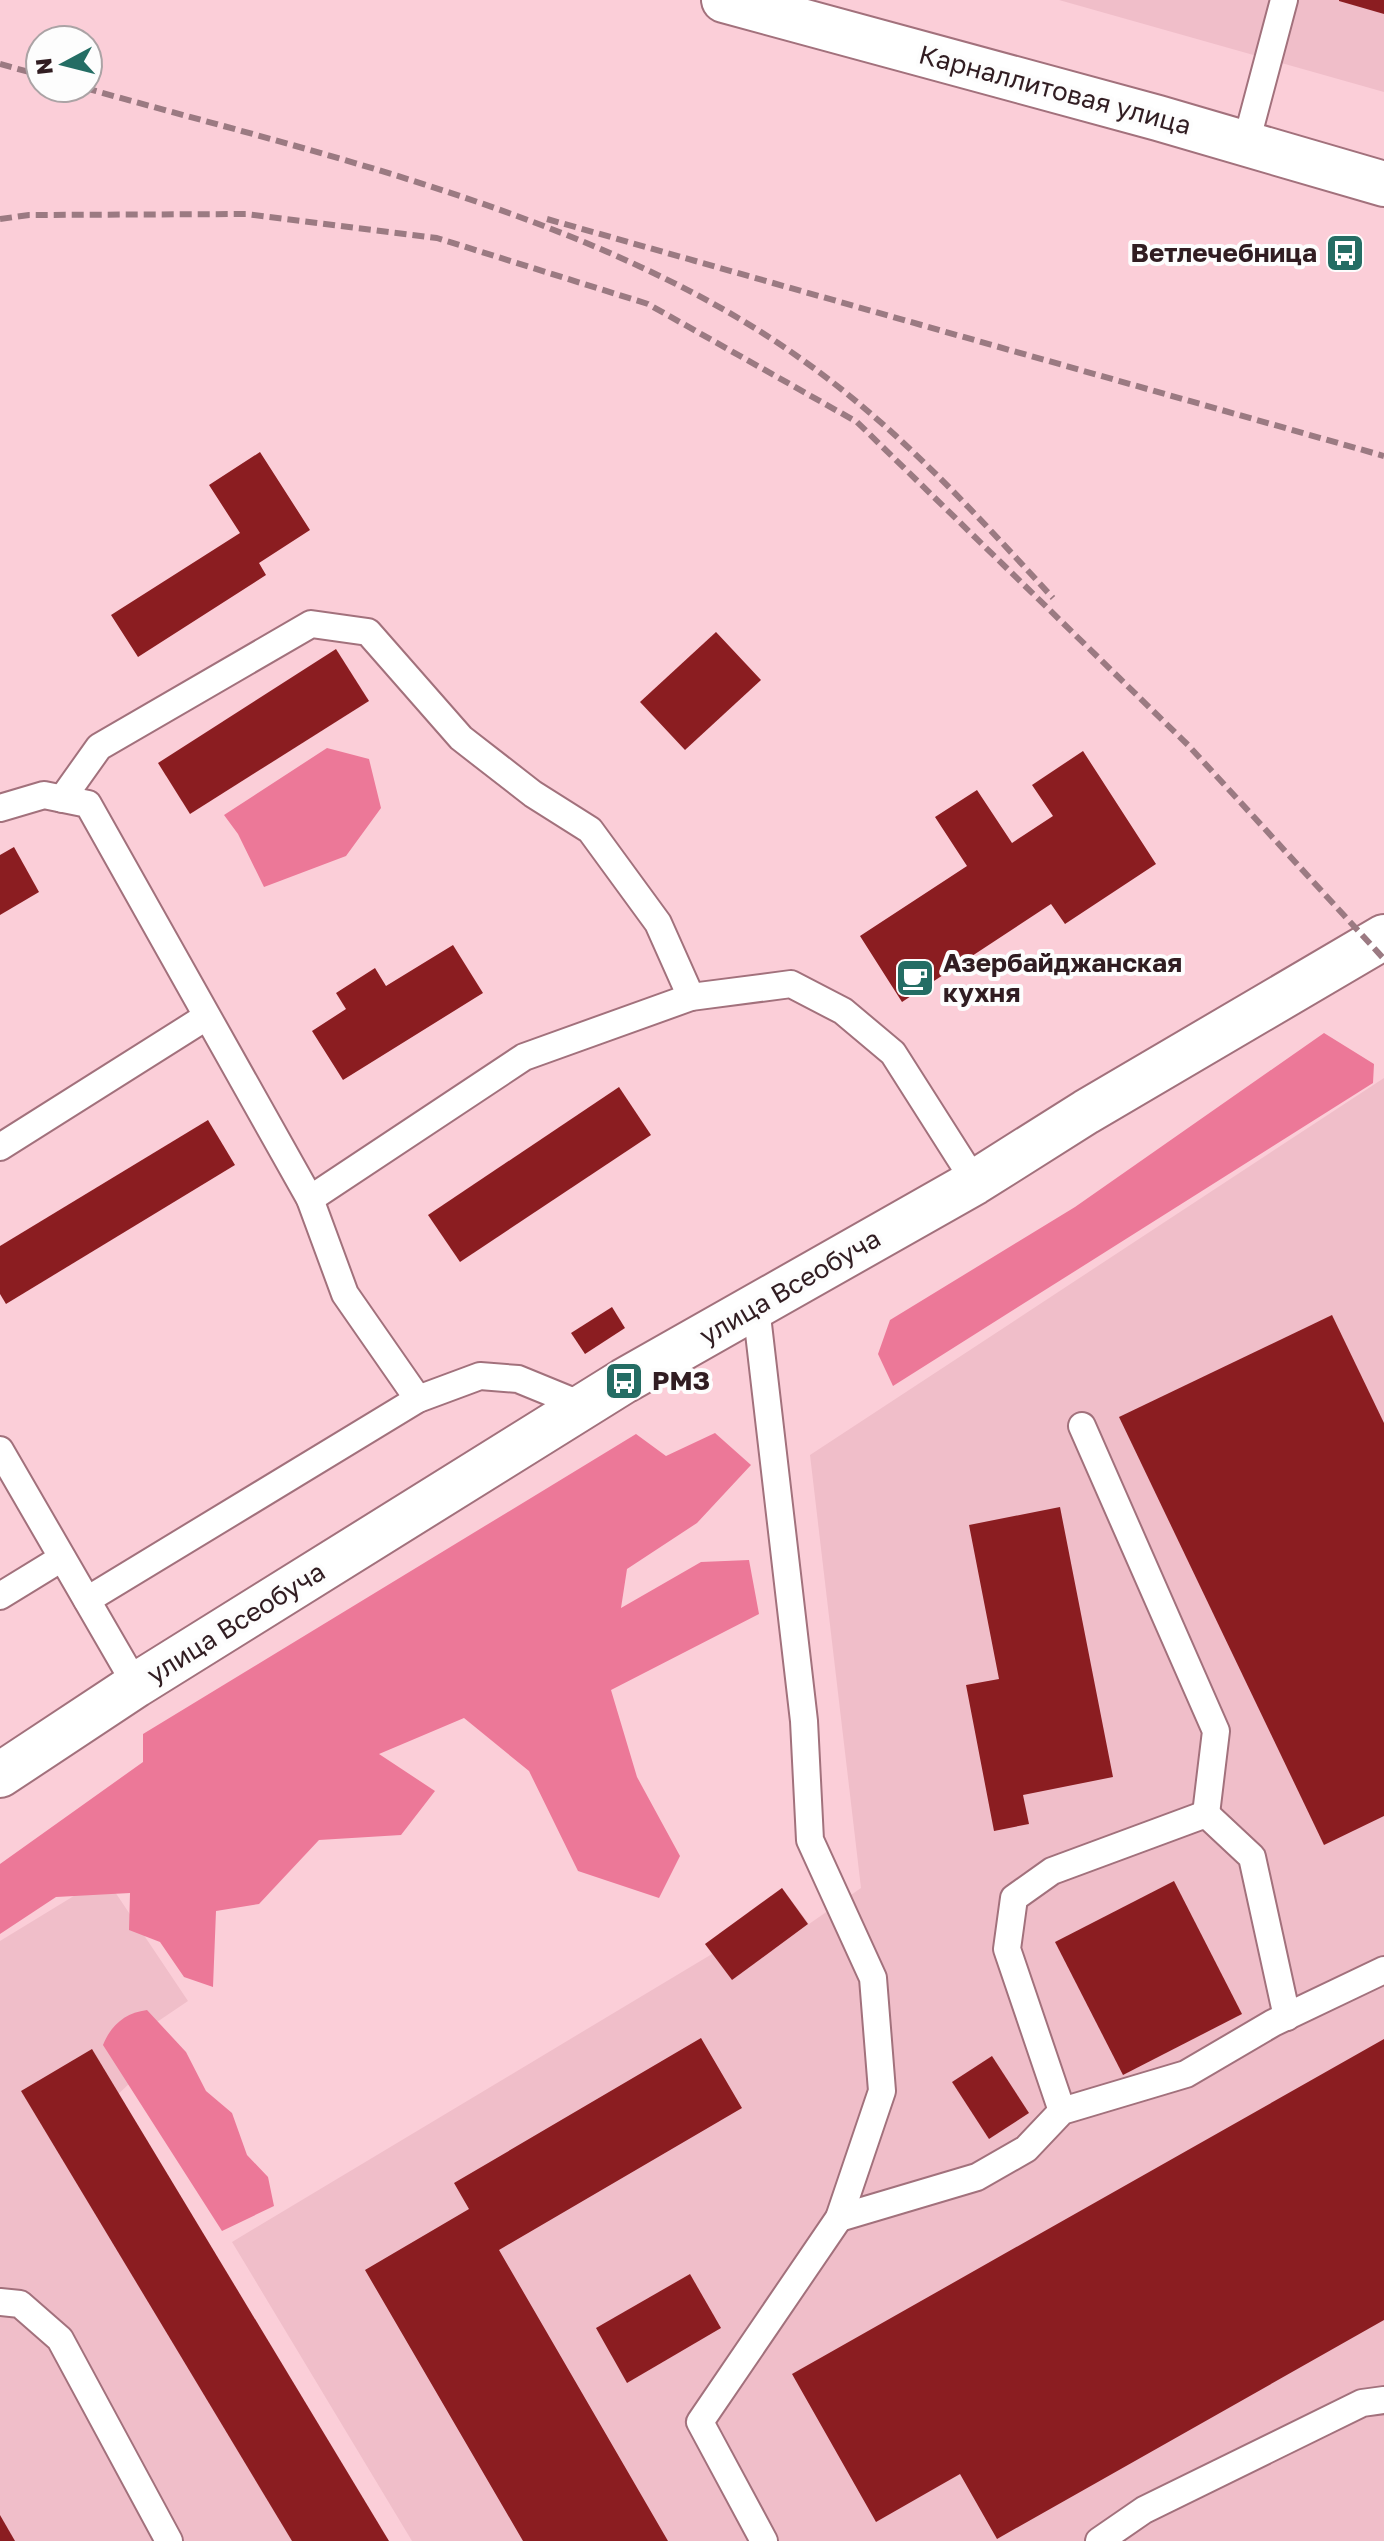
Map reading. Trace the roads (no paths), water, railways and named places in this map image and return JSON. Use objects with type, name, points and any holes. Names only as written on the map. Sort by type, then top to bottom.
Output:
[{"type":"main road","name":"Карналлитовая улица","points":[[724,0],[1246,143],[1384,184]]},
{"type":"main road","name":"улица Всеобуча","points":[[0,1775],[136,1685],[584,1406],[975,1182],[1086,1112],[1384,937]]},
{"type":"lane","points":[[1246,143],[1284,0]]},
{"type":"lane","points":[[62,799],[99,747],[311,624],[368,632],[461,738],[533,794],[590,830],[658,923],[691,997]]},
{"type":"lane","points":[[0,808],[44,795],[88,804],[310,1199],[345,1294],[418,1399]]},
{"type":"lane","points":[[310,1199],[524,1057],[691,997],[791,984],[843,1011],[893,1053],[975,1182]]},
{"type":"lane","points":[[0,1147],[206,1017]]},
{"type":"lane","points":[[756,1307],[804,1721],[810,1840],[873,1978],[882,2091],[839,2218],[700,2422],[764,2541]]},
{"type":"lane","points":[[87,1600],[418,1399],[480,1376],[518,1379],[584,1406]]},
{"type":"lane","points":[[1082,1426],[1216,1731],[1206,1814]]},
{"type":"lane","points":[[0,1450],[136,1685]]},
{"type":"lane","points":[[0,1596],[62,1558]]},
{"type":"lane","points":[[1062,2111],[1007,1949],[1014,1898],[1052,1871],[1206,1814]]},
{"type":"lane","points":[[1206,1814],[1252,1857],[1287,2017]]},
{"type":"lane","points":[[839,2218],[977,2177],[1026,2149],[1062,2111],[1186,2074],[1287,2017],[1384,1970]]},
{"type":"lane","points":[[0,2302],[20,2304],[60,2339],[169,2541]]},
{"type":"lane","points":[[1099,2541],[1144,2510],[1362,2403],[1384,2400]]},
{"type":"railway","points":[[0,64],[24,71]]},
{"type":"railway","points":[[104,93],[363,165],[458,195],[551,229],[641,267],[726,311],[804,361],[872,414],[965,503],[1053,598]]},
{"type":"railway","points":[[0,219],[29,215],[246,214],[437,238],[648,304],[857,422],[1188,745],[1384,959]]},
{"type":"railway","points":[[547,219],[1384,456]]},
{"type":"place","name":"Ветлечебница","points":[[1345,253]]},
{"type":"place","name":"Азербайджанская кухня","points":[[915,978]]},
{"type":"place","name":"РМЗ","points":[[624,1381]]}]
